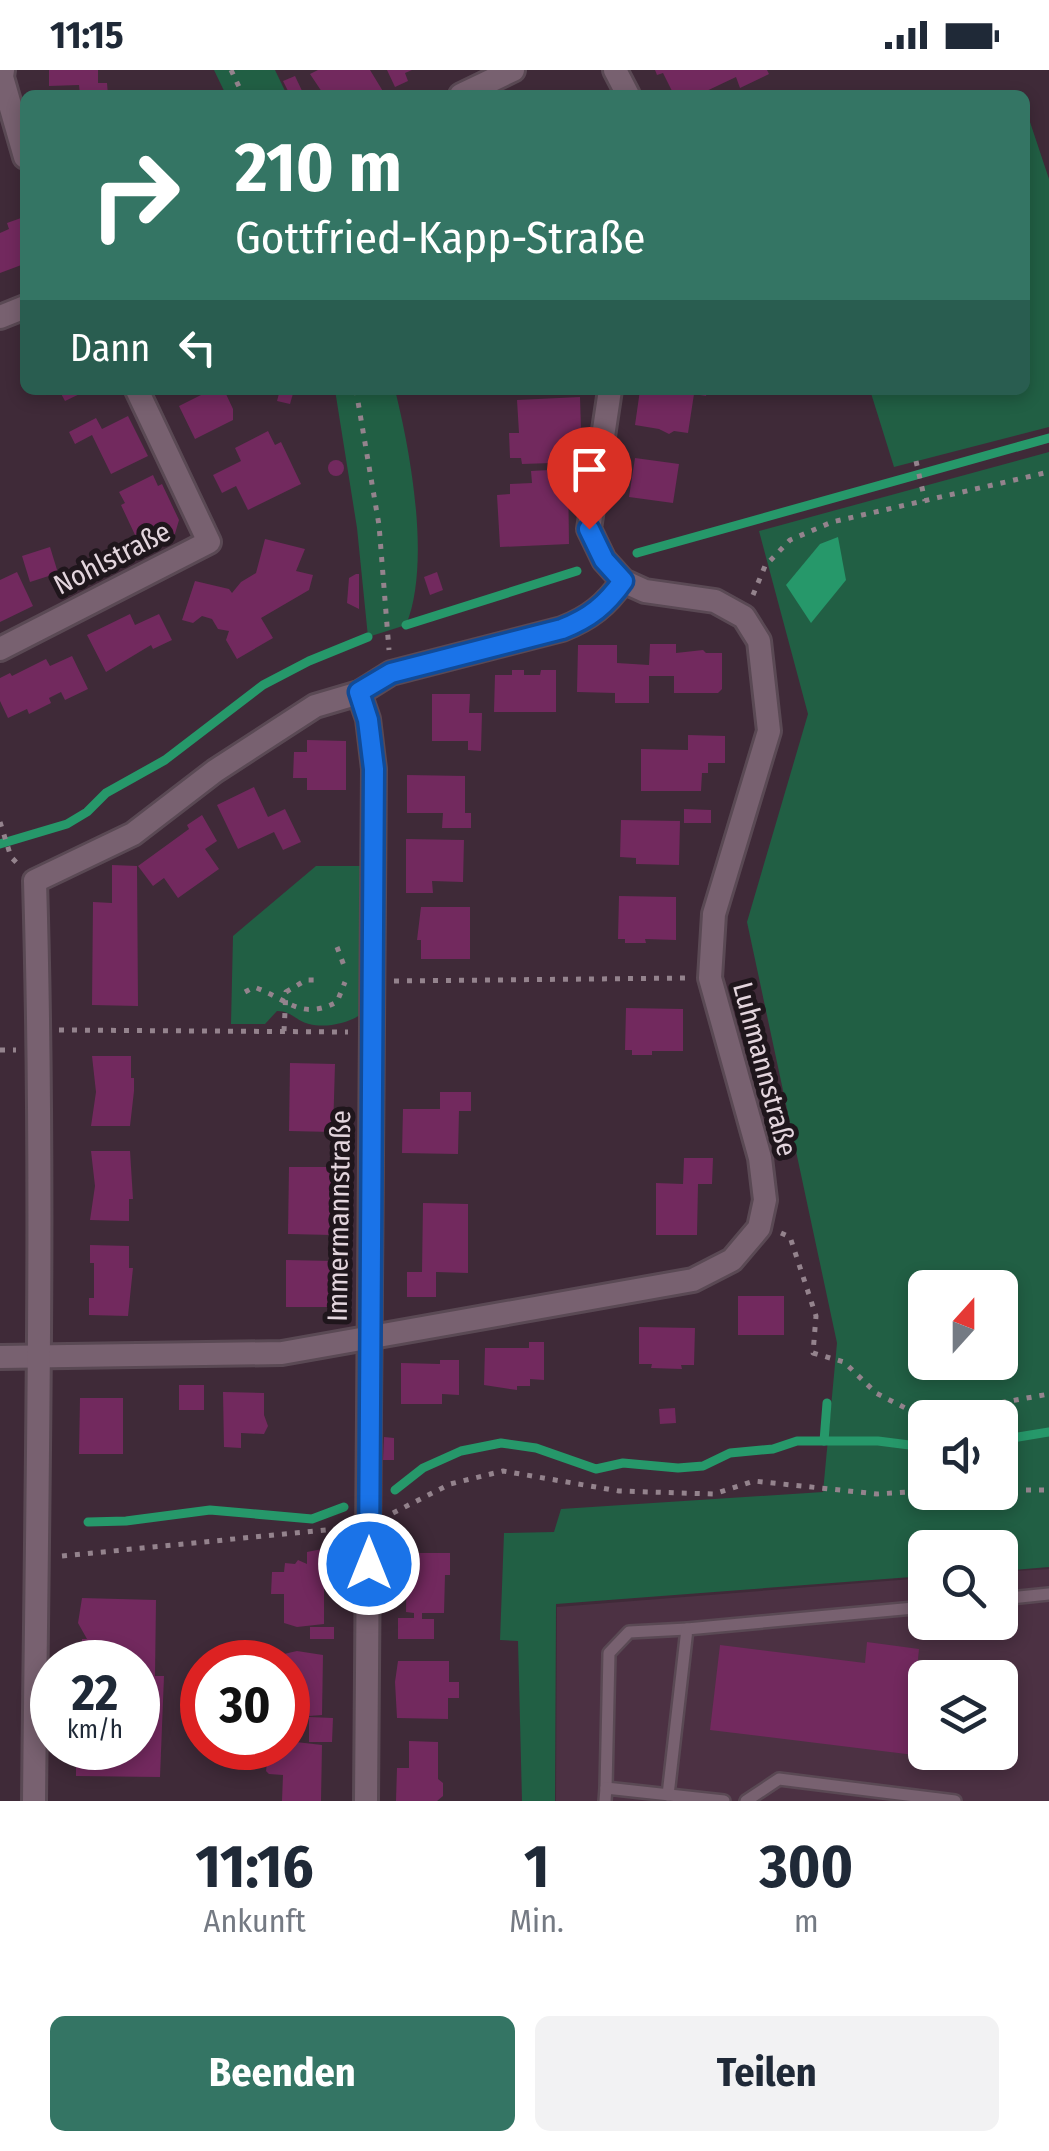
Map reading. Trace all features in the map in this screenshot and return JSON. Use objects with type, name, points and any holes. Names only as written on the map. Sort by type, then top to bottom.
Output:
[{"type":"street","points":[[472,90],[514,70]]},
{"type":"street","points":[[1,74],[20,140]]},
{"type":"street","name":"Nohlstraße","points":[[0,649],[209,542],[138,395]]},
{"type":"street","points":[[609,395],[589,529],[604,560],[623,581],[645,591],[715,601],[744,616]]},
{"type":"street","points":[[34,1801],[40,1559],[40,1030],[35,881],[133,834],[215,770],[315,706],[359,692],[391,673],[562,629],[589,618],[623,581]]},
{"type":"street","name":"Luhmannstraße","points":[[744,616],[759,641],[770,731],[714,914],[710,978],[760,1158],[765,1200],[761,1223]]},
{"type":"street","name":"Immermannstraße","points":[[359,692],[368,720],[374,769],[366,1801]]},
{"type":"street","points":[[0,1356],[282,1353],[368,1340],[694,1280],[732,1260],[761,1223]]},
{"type":"lane","points":[[1018,1597],[1049,1594]]},
{"type":"lane","points":[[724,1801],[668,1794],[606,1794],[610,1653],[629,1632],[908,1609]]},
{"type":"lane","points":[[668,1794],[687,1629]]},
{"type":"lane","points":[[746,1801],[779,1779],[956,1801]]},
{"type":"path","points":[[357,395],[379,525],[391,673]]},
{"type":"path","points":[[916,461],[925,500]]},
{"type":"path","points":[[744,616],[765,566],[790,540],[832,522],[1049,472]]},
{"type":"path","points":[[0,822],[11,857]]},
{"type":"path","points":[[246,992],[254,988],[307,1011],[337,1002],[346,971],[336,947]]},
{"type":"path","points":[[372,981],[710,978]]},
{"type":"path","points":[[284,1032],[286,992],[306,980],[318,980]]},
{"type":"path","points":[[40,1030],[371,1032]]},
{"type":"path","points":[[761,1223],[790,1237],[816,1316],[813,1352],[844,1362],[876,1393],[916,1413],[932,1415],[1049,1394]]},
{"type":"path","points":[[40,1559],[369,1525],[450,1484],[503,1471],[618,1491],[714,1494],[754,1481],[878,1494],[908,1492]]},
{"type":"path","points":[[1018,1490],[1049,1490]]},
{"type":"shaded area","points":[[214,70],[275,70],[285,90],[224,90]]},
{"type":"shaded area","points":[[1030,122],[1049,179],[1049,427],[894,467],[872,395],[1030,395]]},
{"type":"shaded area","points":[[336,395],[396,395],[416,509],[417,572],[406,625],[368,637],[357,528]]},
{"type":"shaded area","points":[[1049,452],[1049,1567],[1018,1570],[1018,1530],[908,1530],[908,1577],[556,1604],[555,1801],[522,1801],[518,1641],[500,1640],[504,1533],[554,1532],[561,1509],[823,1492],[837,1343],[747,922],[808,714],[759,531]]},
{"type":"shaded area","points":[[838,537],[846,580],[811,623],[786,585],[820,544]]},
{"type":"shaded area","points":[[316,866],[363,866],[360,1015],[322,1026],[277,1011],[265,1024],[231,1024],[233,936]]},
{"type":"shaded area","points":[[1049,1569],[1049,1801],[556,1801],[557,1607],[908,1579],[908,1640],[1018,1640],[1018,1571]]},
{"type":"building","points":[[49,70],[98,70],[98,83],[107,83],[108,90],[80,90],[79,85],[49,86]]},
{"type":"building","points":[[318,70],[370,70],[382,90],[321,90],[310,74]]},
{"type":"building","points":[[387,70],[412,70],[405,73],[408,81],[395,87]]},
{"type":"building","points":[[655,70],[767,70],[769,74],[740,88],[736,77],[709,90],[672,90],[663,73],[657,75]]},
{"type":"building","points":[[295,76],[302,90],[288,90],[283,81]]},
{"type":"building","points":[[20,218],[20,266],[0,273],[0,233],[9,229],[7,223]]},
{"type":"building","points":[[201,395],[226,395],[233,420],[195,439],[179,406]]},
{"type":"building","points":[[279,395],[293,395],[290,404],[277,401]]},
{"type":"building","points":[[639,395],[694,395],[688,433],[669,434],[635,425]]},
{"type":"building","points":[[580,397],[582,462],[522,464],[521,458],[510,458],[509,433],[519,433],[517,400]]},
{"type":"building","points":[[128,416],[148,456],[111,474],[92,435],[75,444],[69,432],[96,418],[102,429]]},
{"type":"building","points":[[268,431],[275,445],[281,442],[301,484],[248,510],[236,486],[222,493],[213,475],[241,461],[235,448]]},
{"type":"building","points":[[635,458],[679,464],[673,503],[629,497]]},
{"type":"building","points":[[336,460],[344,468],[336,476],[328,468]]},
{"type":"building","points":[[568,469],[569,544],[500,547],[497,495],[510,494],[510,484],[532,483],[531,471]]},
{"type":"building","points":[[153,475],[158,486],[162,484],[179,520],[174,537],[143,552],[119,492]]},
{"type":"building","points":[[265,539],[305,549],[296,571],[313,575],[309,590],[261,618],[273,638],[237,659],[226,640],[229,631],[218,629],[212,619],[202,616],[193,623],[182,620],[195,581],[232,593],[256,573]]},
{"type":"building","points":[[50,547],[58,573],[30,582],[22,556]]},
{"type":"building","points":[[17,572],[33,606],[0,622],[0,580]]},
{"type":"building","points":[[437,572],[443,590],[430,595],[424,577]]},
{"type":"building","points":[[356,574],[359,609],[347,603],[349,578]]},
{"type":"building","points":[[130,614],[135,625],[159,614],[172,640],[153,649],[151,645],[106,672],[87,635]]},
{"type":"building","points":[[650,644],[676,644],[676,653],[722,653],[722,689],[718,693],[674,693],[674,676],[649,676],[649,703],[615,703],[615,693],[577,692],[578,645],[617,645],[617,663],[649,665]]},
{"type":"building","points":[[72,656],[88,689],[65,700],[61,692],[49,698],[51,703],[29,714],[27,709],[8,718],[0,701],[0,678],[46,659],[50,666]]},
{"type":"building","points":[[512,670],[540,675],[541,670],[556,670],[556,712],[494,712],[495,675],[512,675]]},
{"type":"building","points":[[432,694],[470,694],[469,713],[482,713],[481,751],[468,750],[468,741],[432,741]]},
{"type":"building","points":[[688,735],[725,736],[725,763],[708,763],[708,773],[702,773],[701,791],[641,791],[641,749],[688,750]]},
{"type":"building","points":[[307,740],[346,741],[346,790],[307,790],[307,778],[293,778],[294,752],[307,752]]},
{"type":"building","points":[[407,775],[465,776],[465,813],[471,813],[471,828],[442,828],[443,813],[407,813]]},
{"type":"building","points":[[254,787],[268,817],[285,809],[301,842],[283,850],[274,832],[238,849],[217,805]]},
{"type":"building","points":[[684,809],[711,810],[711,823],[684,823]]},
{"type":"building","points":[[202,815],[217,841],[205,849],[219,869],[178,898],[164,878],[153,886],[138,866]]},
{"type":"building","points":[[621,820],[680,821],[679,865],[636,864],[636,858],[620,857]]},
{"type":"building","points":[[406,839],[464,840],[463,882],[432,881],[433,893],[406,893]]},
{"type":"building","points":[[112,865],[137,866],[138,1006],[92,1005],[93,902],[112,903]]},
{"type":"building","points":[[619,896],[676,897],[676,940],[625,943],[625,939],[618,939]]},
{"type":"building","points":[[421,907],[470,907],[470,959],[421,959],[421,940],[417,940]]},
{"type":"building","points":[[626,1008],[683,1009],[683,1051],[632,1055],[632,1050],[625,1050]]},
{"type":"building","points":[[92,1056],[131,1056],[134,1091],[130,1126],[91,1126],[96,1092]]},
{"type":"building","points":[[290,1063],[335,1064],[333,1132],[289,1131]]},
{"type":"building","points":[[440,1092],[471,1092],[471,1111],[459,1111],[458,1154],[402,1153],[403,1109],[440,1109]]},
{"type":"building","points":[[91,1151],[130,1151],[133,1199],[129,1199],[129,1221],[90,1220],[95,1186]]},
{"type":"building","points":[[684,1158],[713,1158],[712,1184],[698,1184],[697,1235],[656,1235],[656,1183],[683,1184]]},
{"type":"building","points":[[289,1167],[334,1167],[332,1235],[288,1234]]},
{"type":"building","points":[[423,1203],[468,1204],[468,1273],[436,1272],[436,1297],[407,1297],[407,1272],[422,1272]]},
{"type":"building","points":[[90,1245],[129,1246],[129,1268],[133,1268],[128,1316],[89,1315],[89,1298],[94,1298]]},
{"type":"building","points":[[286,1260],[333,1261],[332,1307],[286,1307]]},
{"type":"building","points":[[738,1296],[784,1296],[784,1335],[738,1335]]},
{"type":"building","points":[[639,1327],[695,1328],[694,1365],[681,1365],[682,1369],[639,1364]]},
{"type":"building","points":[[529,1342],[544,1342],[544,1380],[530,1379],[530,1386],[517,1386],[517,1390],[484,1385],[485,1348],[529,1348]]},
{"type":"building","points":[[440,1360],[459,1360],[459,1395],[442,1394],[442,1404],[401,1404],[401,1363],[440,1364]]},
{"type":"building","points":[[179,1385],[204,1385],[204,1410],[179,1410]]},
{"type":"building","points":[[223,1392],[264,1393],[268,1426],[264,1434],[241,1433],[241,1448],[224,1447]]},
{"type":"building","points":[[80,1398],[123,1398],[123,1454],[79,1454]]},
{"type":"building","points":[[675,1408],[676,1423],[660,1424],[659,1409]]},
{"type":"building","points":[[384,1437],[394,1438],[394,1460],[383,1460]]},
{"type":"building","points":[[332,1547],[332,1564],[324,1564],[324,1624],[297,1627],[284,1623],[284,1594],[271,1594],[272,1572],[284,1572],[285,1563],[295,1564],[298,1560],[307,1564],[307,1552]]},
{"type":"building","points":[[407,1553],[450,1553],[444,1613],[422,1613],[422,1619],[434,1619],[434,1639],[398,1639],[398,1618],[414,1618],[414,1613],[406,1612]]},
{"type":"building","points":[[82,1598],[156,1600],[155,1640],[82,1640],[87,1639],[78,1623]]},
{"type":"building","points":[[310,1627],[334,1627],[334,1639],[310,1639]]},
{"type":"building","points":[[867,1642],[919,1649],[918,1660],[908,1660],[908,1754],[710,1730],[720,1645],[865,1663]]},
{"type":"building","points":[[310,1653],[323,1655],[322,1715],[310,1716]]},
{"type":"building","points":[[398,1661],[449,1661],[449,1682],[459,1682],[459,1698],[448,1698],[448,1719],[397,1718]]},
{"type":"building","points":[[160,1676],[164,1676],[160,1777],[76,1776],[76,1770],[160,1770]]},
{"type":"building","points":[[310,1717],[333,1718],[332,1742],[310,1742]]},
{"type":"building","points":[[409,1741],[438,1742],[438,1779],[443,1783],[443,1796],[437,1801],[396,1801],[397,1768],[409,1768]]},
{"type":"building","points":[[310,1744],[322,1745],[321,1801],[282,1801],[283,1775],[266,1771],[310,1770]]},
{"type":"waterway","points":[[637,553],[1049,438]]},
{"type":"waterway","points":[[406,625],[577,571]]},
{"type":"waterway","points":[[0,844],[67,824],[87,812],[106,793],[165,760],[263,685],[368,637]]},
{"type":"waterway","points":[[824,1441],[827,1403]]},
{"type":"waterway","points":[[1018,1437],[1049,1432]]},
{"type":"waterway","points":[[395,1490],[423,1468],[461,1451],[501,1443],[536,1448],[596,1469],[623,1463],[703,1466],[730,1453],[773,1449],[797,1441],[908,1445]]},
{"type":"waterway","points":[[88,1522],[210,1510],[312,1519],[344,1507]]},
{"type":"route","points":[[369,1564],[374,769],[368,720],[359,692],[391,673],[562,629],[589,618],[623,581],[604,560],[589,529]]}]
